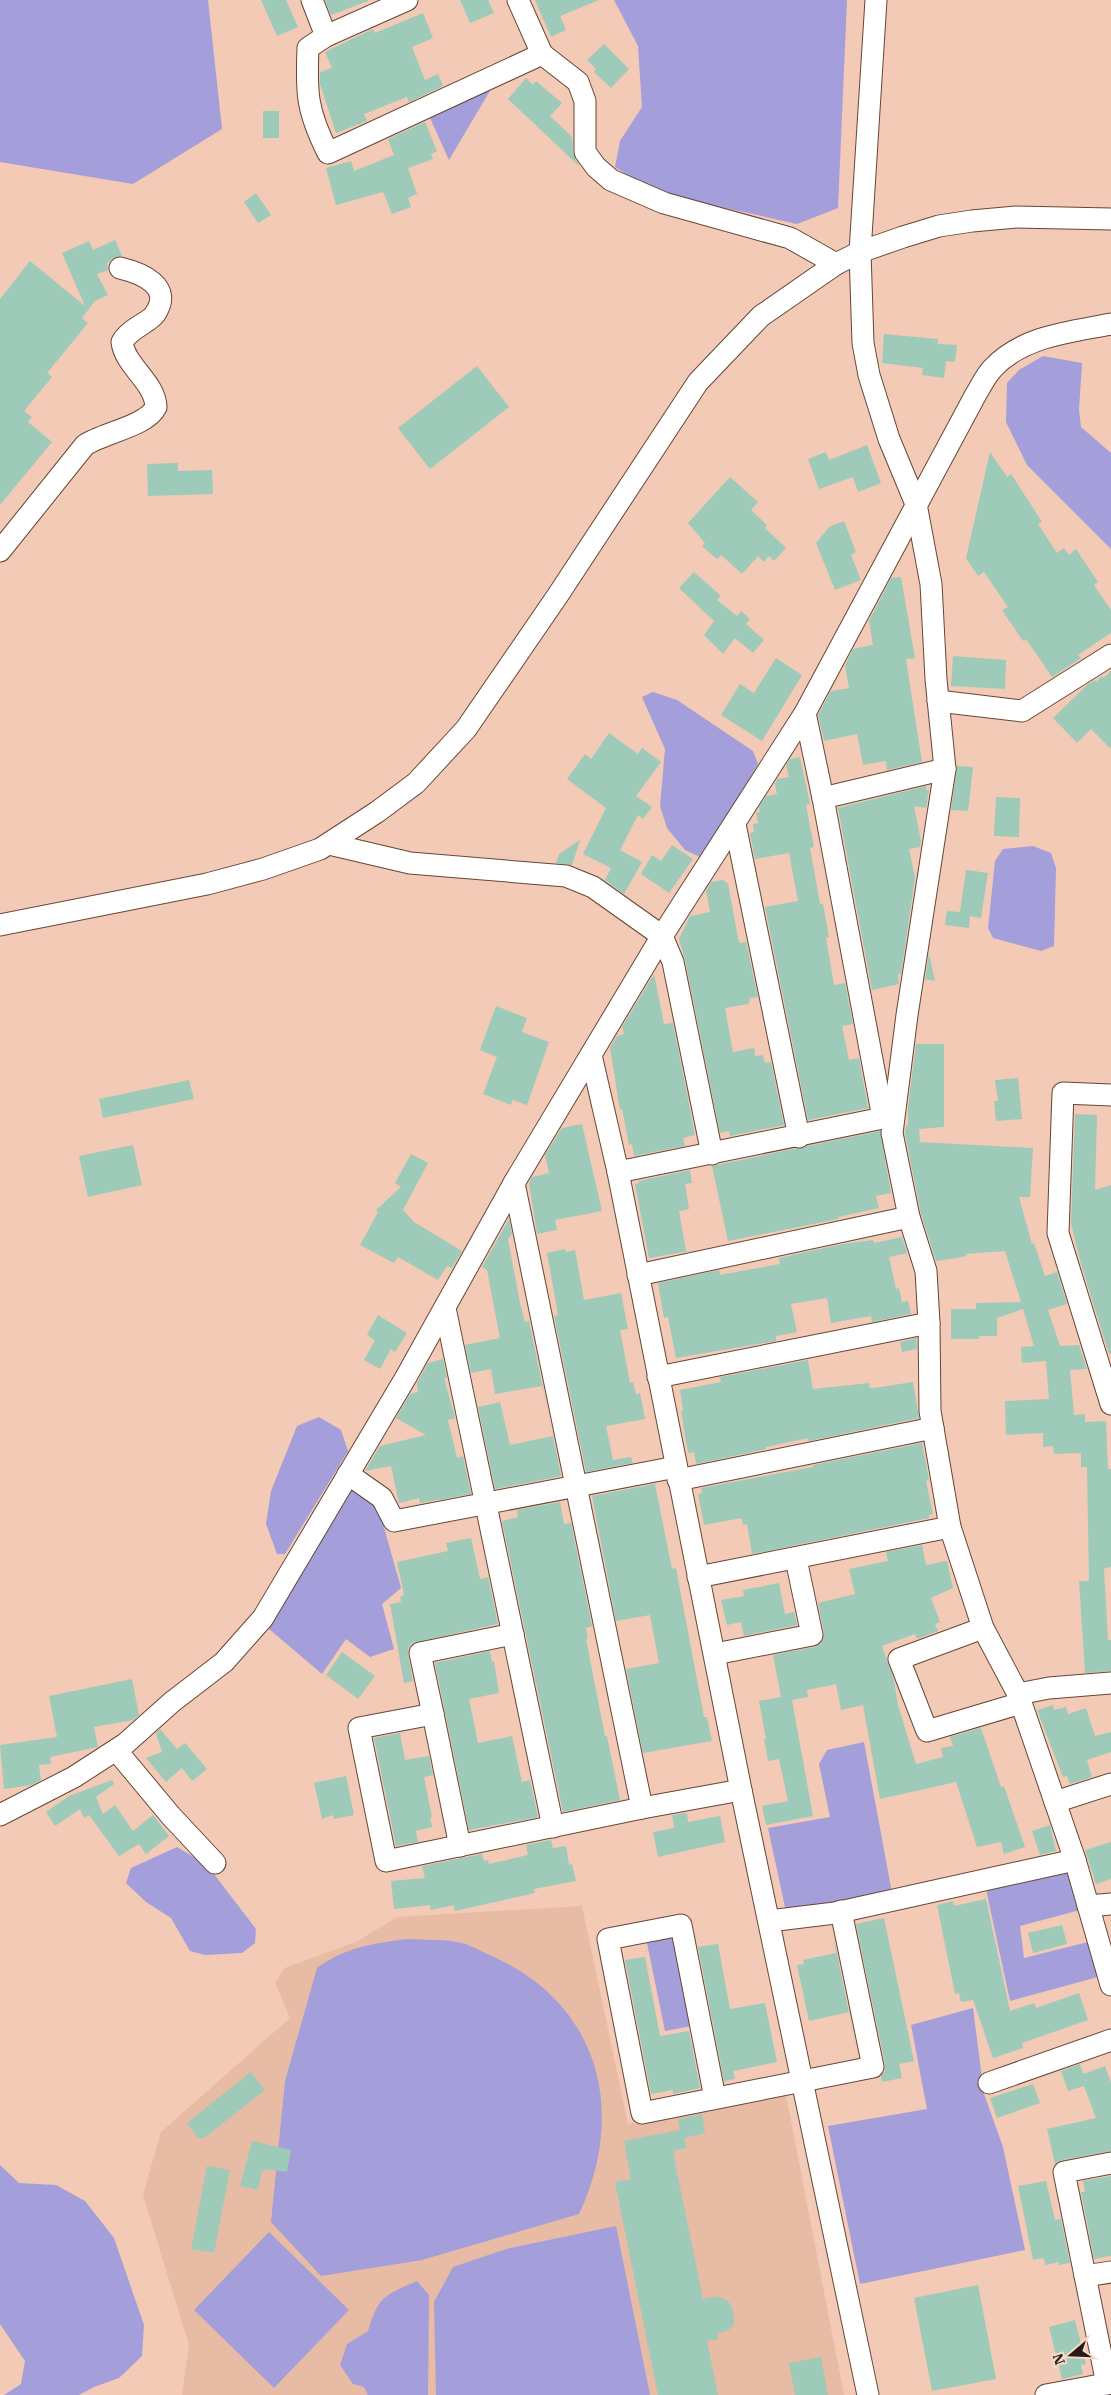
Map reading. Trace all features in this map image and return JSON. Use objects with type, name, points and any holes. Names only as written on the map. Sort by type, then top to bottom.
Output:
[{"type":"street","points":[[312,0],[326,36]]},
{"type":"street","points":[[407,0],[326,36],[308,48],[306,90],[314,125],[328,153],[542,54]]},
{"type":"street","points":[[518,0],[542,54],[578,82],[586,102],[585,152],[596,167],[611,180],[664,203],[790,238],[836,264]]},
{"type":"street","points":[[876,0],[860,252],[861,316],[869,375],[889,438],[916,504],[931,584],[938,701],[945,769],[907,1014],[888,1118]]},
{"type":"street","points":[[0,925],[207,884],[263,869],[329,844],[416,783],[466,729],[558,595],[698,382],[761,316],[836,264],[860,252],[939,226],[1016,217],[1111,219]]},
{"type":"street","points":[[0,551],[77,452],[93,440],[143,420],[152,414],[156,407],[149,388],[125,354],[122,342],[126,336],[154,316],[160,297],[157,286],[152,280],[140,273],[120,268]]},
{"type":"street","points":[[0,1815],[74,1777],[116,1750],[224,1662],[263,1618],[445,1308],[514,1183],[662,936],[805,713],[916,504],[992,368],[1015,350],[1041,338],[1111,324]]},
{"type":"street","points":[[938,701],[1022,711],[1111,655]]},
{"type":"street","points":[[805,713],[909,1217],[926,1271],[929,1323],[930,1411],[950,1527],[982,1628],[1019,1699],[1075,1860],[1111,1985]]},
{"type":"street","points":[[823,798],[945,769]]},
{"type":"street","points":[[735,824],[799,1137]]},
{"type":"street","points":[[329,844],[410,863],[566,876],[593,887],[662,936],[673,962],[712,1154]]},
{"type":"street","points":[[591,1055],[618,1172],[741,1790],[868,2395]]},
{"type":"street","points":[[1111,1095],[1063,1093],[1058,1233],[1107,1378],[1111,1404]]},
{"type":"street","points":[[618,1172],[888,1118]]},
{"type":"street","points":[[514,1183],[642,1808]]},
{"type":"street","points":[[638,1275],[909,1217]]},
{"type":"street","points":[[445,1308],[553,1827]]},
{"type":"street","points":[[658,1377],[929,1323]]},
{"type":"street","points":[[348,1474],[382,1498],[394,1521],[576,1486],[677,1473],[933,1428]]},
{"type":"street","points":[[698,1577],[950,1527]]},
{"type":"street","points":[[715,1654],[812,1635],[796,1559]]},
{"type":"street","points":[[982,1628],[899,1659],[927,1731],[1049,1688],[1111,1683]]},
{"type":"street","points":[[460,1846],[420,1653],[513,1634]]},
{"type":"street","points":[[433,1714],[359,1728],[386,1861],[642,1808],[741,1790]]},
{"type":"street","points":[[116,1750],[171,1816],[215,1863]]},
{"type":"street","points":[[1055,1802],[1111,1784]]},
{"type":"street","points":[[769,1921],[842,1911],[1075,1860]]},
{"type":"street","points":[[1088,1906],[1111,1904]]},
{"type":"street","points":[[715,2098],[681,1925],[608,1939],[642,2113],[873,2067],[842,1911]]},
{"type":"street","points":[[989,2083],[1111,2040]]},
{"type":"street","points":[[1046,2395],[1109,2384],[1064,2172],[1111,2163]]},
{"type":"street","points":[[1085,2276],[1111,2272]]},
{"type":"shaded area","points":[[0,0],[208,0],[222,129],[133,184],[0,162]]},
{"type":"shaded area","points":[[614,0],[847,0],[838,208],[797,224],[654,192],[615,167],[620,141],[642,107],[638,46]]},
{"type":"shaded area","points":[[491,89],[449,160],[430,118]]},
{"type":"shaded area","points":[[1043,356],[1082,363],[1079,410],[1081,427],[1111,453],[1111,549],[1027,465],[1006,422],[1007,383],[1019,370]]},
{"type":"shaded area","points":[[653,692],[677,700],[753,751],[758,764],[702,858],[685,850],[667,828],[660,806],[665,749],[642,697]]},
{"type":"shaded area","points":[[1033,846],[1051,853],[1056,868],[1054,946],[1041,951],[993,938],[988,928],[995,861],[1003,849]]},
{"type":"shaded area","points":[[319,1417],[341,1430],[348,1451],[285,1554],[277,1554],[266,1524],[271,1491],[297,1426]]},
{"type":"shaded area","points":[[351,1486],[378,1506],[401,1588],[382,1604],[394,1649],[370,1657],[346,1639],[322,1674],[269,1629]]},
{"type":"shaded area","points":[[864,1742],[892,1893],[786,1912],[768,1828],[830,1817],[819,1764],[827,1750]]},
{"type":"shaded area","points":[[177,1847],[207,1865],[256,1929],[255,1943],[242,1953],[205,1955],[190,1951],[171,1918],[146,1902],[126,1883],[131,1868]]},
{"type":"shaded area","points":[[1062,1871],[1070,1872],[1080,1910],[1020,1926],[1024,1958],[1088,1942],[1098,1977],[1010,2001],[986,1889]]},
{"type":"shaded area","points":[[582,1906],[628,2124],[786,2095],[844,2395],[182,2395],[189,2345],[143,2195],[161,2132],[290,2018],[275,1982],[285,1968],[358,1941],[397,1917]]},
{"type":"shaded area","points":[[674,1937],[692,2026],[665,2031],[647,1943]]},
{"type":"shaded area","points":[[406,1939],[449,1941],[470,1946],[494,1957],[530,1978],[559,2003],[580,2033],[594,2065],[601,2101],[601,2138],[593,2176],[579,2214],[422,2260],[321,2276],[271,2222],[285,2081],[317,1968],[338,1955],[349,1951]]},
{"type":"shaded area","points":[[973,2008],[984,2094],[1003,2147],[1025,2250],[860,2284],[828,2126],[927,2109],[911,2025]]},
{"type":"shaded area","points":[[0,2165],[19,2183],[56,2185],[85,2201],[114,2238],[144,2325],[142,2356],[119,2378],[79,2395],[4,2395],[21,2384],[25,2361],[0,2324]]},
{"type":"shaded area","points":[[616,2226],[650,2395],[436,2395],[434,2302],[453,2267],[506,2249]]},
{"type":"shaded area","points":[[269,2232],[349,2310],[274,2388],[194,2310]]},
{"type":"shaded area","points":[[417,2281],[429,2295],[428,2395],[368,2395],[364,2387],[353,2384],[340,2365],[347,2344],[368,2331],[376,2310],[384,2298]]},
{"type":"building","points":[[261,0],[286,0],[298,27],[277,36]]},
{"type":"building","points":[[325,0],[368,0],[368,1],[331,15]]},
{"type":"building","points":[[460,0],[488,0],[494,13],[470,23]]},
{"type":"building","points":[[535,0],[599,0],[560,16],[566,30],[551,37]]},
{"type":"building","points":[[423,13],[433,38],[412,47],[425,80],[438,74],[443,86],[409,102],[407,97],[364,114],[367,121],[336,133],[320,84],[320,72],[332,68],[325,52],[373,29],[375,33]]},
{"type":"building","points":[[604,44],[629,69],[611,88],[594,72],[596,69],[587,60]]},
{"type":"building","points":[[526,78],[533,85],[536,81],[562,103],[550,116],[572,137],[573,153],[579,166],[508,99]]},
{"type":"building","points":[[263,111],[279,111],[279,138],[263,138]]},
{"type":"building","points":[[425,122],[437,151],[431,154],[433,159],[408,168],[417,194],[408,198],[411,207],[392,214],[383,192],[336,205],[326,168],[351,161],[354,171],[394,155],[388,139]]},
{"type":"building","points":[[256,193],[271,215],[258,223],[244,202]]},
{"type":"building","points":[[115,240],[122,256],[112,259],[107,263],[108,270],[97,274],[108,295],[95,301],[82,318],[88,323],[47,373],[52,377],[24,411],[32,417],[28,422],[52,442],[0,505],[0,299],[30,261],[85,306],[62,253],[89,241],[93,250]]},
{"type":"building","points":[[884,334],[938,339],[938,344],[957,345],[955,362],[946,361],[944,378],[922,375],[923,368],[882,363]]},
{"type":"building","points":[[477,366],[509,407],[430,469],[398,428]]},
{"type":"building","points":[[867,445],[881,483],[858,492],[853,477],[819,489],[808,459],[826,452],[829,460]]},
{"type":"building","points":[[990,452],[1007,477],[1011,474],[1042,522],[1038,524],[1057,553],[1064,548],[1069,555],[1076,549],[1098,582],[1094,585],[1111,610],[1111,633],[1078,655],[1081,658],[1052,677],[1026,639],[1023,641],[1002,610],[1008,607],[984,572],[978,576],[966,558]]},
{"type":"building","points":[[178,463],[178,471],[212,470],[213,494],[148,496],[147,464]]},
{"type":"building","points":[[730,477],[758,502],[751,510],[767,525],[765,528],[786,548],[774,561],[769,556],[764,562],[758,556],[742,574],[721,555],[717,559],[702,546],[705,543],[688,523]]},
{"type":"building","points":[[844,521],[856,552],[851,555],[861,580],[835,590],[816,543],[829,527]]},
{"type":"building","points":[[694,572],[721,596],[717,600],[737,616],[741,611],[750,619],[746,624],[764,640],[753,653],[735,638],[723,654],[704,635],[714,621],[679,588]]},
{"type":"building","points":[[901,577],[915,658],[906,659],[922,762],[887,770],[886,761],[863,765],[857,734],[824,741],[818,715],[831,691],[849,688],[845,666],[853,649],[873,645],[869,621],[891,578]]},
{"type":"building","points":[[953,656],[1006,660],[1005,689],[951,686]]},
{"type":"building","points":[[776,658],[802,675],[762,741],[721,715],[740,684],[754,693]]},
{"type":"building","points":[[1111,671],[1111,749],[1091,729],[1077,743],[1053,718],[1087,685],[1095,680],[1096,682],[1102,676],[1103,678]]},
{"type":"building","points":[[609,733],[638,754],[642,748],[661,762],[636,796],[652,807],[643,819],[638,815],[620,850],[642,862],[624,894],[605,880],[611,868],[583,854],[606,808],[567,779],[585,754],[591,759]]},
{"type":"building","points":[[800,757],[810,804],[806,805],[814,847],[810,848],[820,904],[823,904],[829,937],[826,938],[834,985],[845,983],[853,1024],[842,1026],[849,1060],[859,1058],[868,1108],[808,1120],[765,907],[798,901],[789,853],[755,859],[750,833],[754,832],[753,824],[758,823],[756,813],[760,812],[759,807],[766,796],[777,794],[775,784],[777,779],[789,777],[786,766],[790,759]]},
{"type":"building","points":[[957,766],[973,767],[968,811],[951,810]]},
{"type":"building","points":[[926,786],[926,790],[929,790],[926,808],[914,806],[921,841],[920,847],[909,849],[915,878],[901,974],[898,974],[899,984],[872,990],[838,808]]},
{"type":"building","points":[[996,797],[1020,798],[1019,837],[994,836]]},
{"type":"building","points":[[580,840],[572,865],[556,863],[559,854]]},
{"type":"building","points":[[672,845],[693,859],[669,893],[641,874],[652,855],[661,861]]},
{"type":"building","points":[[966,870],[988,873],[981,918],[970,916],[969,928],[945,925],[947,911],[960,912]]},
{"type":"building","points":[[723,880],[728,884],[739,943],[746,942],[758,997],[750,998],[749,1004],[725,1008],[733,1052],[754,1048],[755,1056],[763,1055],[765,1063],[771,1062],[784,1125],[730,1136],[729,1131],[720,1133],[685,960],[679,939],[690,916],[710,912],[706,891],[711,882]]},
{"type":"building","points":[[929,954],[935,981],[925,979]]},
{"type":"building","points":[[654,974],[664,1024],[673,1023],[695,1135],[683,1138],[685,1146],[634,1156],[632,1144],[629,1145],[622,1109],[620,1110],[610,1048],[617,1036],[624,1034],[622,1027]]},
{"type":"building","points":[[496,1006],[527,1018],[522,1032],[549,1042],[527,1105],[512,1100],[511,1105],[483,1094],[497,1057],[480,1050]]},
{"type":"building","points":[[916,1044],[944,1044],[944,1127],[919,1129],[920,1142],[1033,1148],[1030,1197],[1019,1197],[1032,1244],[1034,1243],[1045,1276],[1057,1272],[1067,1304],[1048,1310],[1060,1346],[1079,1345],[1087,1369],[1070,1370],[1074,1415],[1085,1414],[1085,1422],[1106,1421],[1108,1469],[1111,1469],[1111,1567],[1104,1568],[1108,1640],[1111,1640],[1111,1671],[1085,1673],[1079,1581],[1089,1581],[1087,1467],[1081,1467],[1081,1453],[1054,1454],[1053,1446],[1043,1447],[1043,1433],[1006,1435],[1005,1401],[1049,1399],[1046,1361],[1022,1363],[1021,1347],[1034,1346],[1023,1309],[997,1318],[997,1336],[979,1336],[979,1339],[951,1339],[951,1309],[976,1309],[976,1303],[1021,1302],[1005,1251],[966,1254],[966,1256],[936,1261],[921,1214],[905,1133],[906,1126],[908,1125],[908,1108]]},
{"type":"building","points":[[1018,1078],[1022,1119],[996,1121],[994,1101],[998,1101],[995,1080]]},
{"type":"building","points":[[189,1080],[194,1099],[103,1118],[99,1099]]},
{"type":"building","points":[[1075,1114],[1097,1115],[1095,1190],[1111,1185],[1111,1353],[1109,1354],[1081,1264],[1071,1223]]},
{"type":"building","points":[[582,1124],[602,1211],[555,1220],[557,1230],[537,1234],[529,1183],[532,1177],[549,1173],[545,1155],[562,1128]]},
{"type":"building","points":[[880,1131],[891,1193],[876,1196],[879,1208],[838,1217],[838,1219],[728,1241],[712,1166]]},
{"type":"building","points":[[133,1145],[142,1185],[88,1197],[79,1156]]},
{"type":"building","points":[[411,1154],[428,1163],[403,1210],[414,1222],[462,1251],[452,1268],[447,1266],[438,1280],[398,1257],[394,1263],[360,1245],[378,1212],[376,1210],[401,1187],[395,1183]]},
{"type":"building","points":[[690,1170],[692,1183],[685,1184],[689,1209],[679,1211],[686,1251],[695,1250],[649,1258],[635,1184],[639,1183],[639,1181]]},
{"type":"building","points":[[509,1219],[512,1234],[508,1239],[520,1303],[525,1322],[529,1321],[547,1408],[542,1386],[495,1394],[491,1369],[471,1373],[465,1345],[500,1338],[487,1270],[482,1267]]},
{"type":"building","points":[[902,1237],[907,1253],[889,1257],[896,1289],[899,1288],[902,1302],[908,1301],[911,1314],[872,1322],[871,1316],[831,1323],[827,1298],[791,1304],[797,1332],[776,1336],[776,1341],[676,1358],[668,1317],[664,1318],[658,1283],[719,1270],[720,1275],[780,1264],[779,1258],[843,1244],[873,1240],[874,1243]]},
{"type":"building","points":[[565,1249],[566,1252],[575,1250],[584,1300],[621,1293],[628,1329],[620,1330],[630,1383],[633,1382],[636,1394],[640,1393],[645,1419],[606,1426],[613,1460],[631,1457],[633,1463],[586,1472],[554,1316],[558,1315],[547,1253]]},
{"type":"building","points":[[378,1315],[407,1333],[395,1352],[391,1349],[380,1369],[364,1360],[375,1340],[367,1335]]},
{"type":"building","points":[[916,1338],[917,1349],[902,1352],[900,1342]]},
{"type":"building","points":[[443,1359],[447,1378],[444,1378],[455,1418],[448,1420],[457,1458],[463,1456],[471,1494],[420,1503],[419,1498],[399,1503],[391,1466],[365,1471],[380,1446],[426,1435],[396,1418],[410,1394],[418,1392],[417,1383],[428,1363]]},
{"type":"building","points":[[808,1360],[813,1389],[869,1383],[870,1388],[874,1388],[913,1382],[919,1418],[809,1441],[808,1438],[696,1464],[694,1452],[688,1453],[681,1411],[683,1410],[680,1390],[721,1382],[720,1377]]},
{"type":"building","points":[[500,1402],[510,1445],[553,1436],[561,1476],[495,1489],[478,1407]]},
{"type":"building","points":[[922,1443],[929,1480],[926,1481],[933,1514],[929,1515],[929,1518],[752,1554],[747,1524],[743,1525],[742,1518],[704,1525],[698,1494],[702,1493],[701,1488],[813,1467],[813,1465]]},
{"type":"building","points":[[655,1484],[672,1569],[676,1568],[704,1717],[707,1717],[712,1741],[643,1753],[626,1669],[659,1663],[650,1615],[616,1621],[592,1496]]},
{"type":"building","points":[[560,1502],[564,1524],[571,1523],[592,1626],[586,1628],[588,1639],[586,1639],[620,1800],[563,1812],[502,1521],[518,1517],[517,1510]]},
{"type":"building","points":[[471,1538],[480,1579],[488,1577],[498,1624],[412,1643],[408,1649],[408,1655],[413,1681],[404,1683],[390,1604],[401,1602],[400,1597],[404,1595],[397,1562],[448,1551],[446,1543]]},
{"type":"building","points":[[922,1545],[926,1565],[947,1561],[953,1588],[931,1598],[940,1622],[935,1624],[938,1631],[917,1639],[915,1634],[882,1646],[894,1680],[898,1705],[916,1764],[943,1757],[941,1748],[953,1746],[950,1737],[981,1728],[1001,1787],[1004,1786],[1025,1847],[1004,1854],[1001,1842],[977,1847],[956,1782],[880,1799],[863,1705],[841,1710],[836,1684],[807,1690],[808,1697],[792,1700],[813,1816],[766,1825],[762,1806],[788,1801],[779,1759],[768,1761],[759,1701],[781,1697],[773,1655],[821,1644],[824,1633],[818,1603],[855,1594],[849,1569],[888,1561],[886,1552]]},
{"type":"building","points":[[779,1583],[785,1614],[794,1612],[797,1625],[744,1636],[741,1622],[727,1625],[721,1600],[744,1596],[743,1590]]},
{"type":"building","points":[[490,1651],[492,1662],[494,1661],[499,1693],[469,1699],[478,1743],[512,1736],[522,1782],[530,1780],[538,1817],[469,1830],[435,1663]]},
{"type":"building","points":[[342,1652],[375,1676],[358,1699],[326,1675]]},
{"type":"building","points":[[132,1679],[139,1715],[133,1720],[94,1727],[98,1747],[50,1757],[51,1764],[39,1765],[41,1780],[32,1785],[4,1789],[0,1745],[57,1737],[49,1696]]},
{"type":"building","points":[[1053,1705],[1054,1710],[1066,1707],[1068,1714],[1086,1708],[1095,1736],[1111,1732],[1111,1752],[1087,1760],[1092,1777],[1070,1784],[1067,1776],[1063,1777],[1037,1710]]},
{"type":"building","points":[[160,1729],[177,1749],[185,1743],[207,1769],[192,1781],[182,1768],[166,1782],[146,1758],[162,1752],[156,1733]]},
{"type":"building","points":[[400,1733],[405,1760],[429,1756],[433,1775],[424,1777],[432,1817],[430,1817],[432,1827],[416,1831],[418,1842],[396,1846],[374,1738]]},
{"type":"building","points":[[346,1776],[354,1815],[334,1819],[333,1815],[322,1819],[314,1783]]},
{"type":"building","points":[[112,1780],[114,1784],[96,1797],[103,1814],[115,1805],[133,1831],[153,1815],[169,1836],[146,1854],[139,1844],[119,1856],[89,1815],[84,1818],[80,1809],[55,1826],[46,1812],[69,1796]]},
{"type":"building","points":[[687,1813],[688,1822],[720,1816],[725,1842],[658,1857],[653,1832],[674,1828],[672,1815]]},
{"type":"building","points":[[1050,1825],[1056,1851],[1040,1855],[1032,1831]]},
{"type":"building","points":[[551,1840],[553,1848],[566,1846],[569,1865],[572,1864],[576,1881],[534,1889],[535,1893],[455,1911],[454,1905],[431,1910],[430,1905],[394,1909],[391,1881],[425,1878],[422,1866],[482,1854],[484,1861],[488,1860],[489,1864],[528,1855],[526,1845]]},
{"type":"building","points":[[1111,1842],[1111,1879],[1096,1884],[1085,1850]]},
{"type":"building","points":[[986,1899],[1010,2011],[1034,2003],[1036,2008],[1079,1993],[1088,2020],[1022,2043],[1023,2048],[993,2058],[973,2000],[961,2002],[959,1993],[955,1994],[937,1905],[953,1901],[954,1906]]},
{"type":"building","points":[[884,1918],[914,2061],[899,2064],[902,2078],[882,2082],[881,2077],[885,2071],[885,2064],[856,1924]]},
{"type":"building","points":[[1062,1925],[1067,1944],[1033,1953],[1028,1933]]},
{"type":"building","points":[[832,1929],[849,2012],[809,2021],[797,1965],[804,1964],[803,1960],[836,1953]]},
{"type":"building","points":[[718,1944],[730,2009],[765,2003],[777,2062],[733,2071],[735,2079],[724,2081],[698,1947]]},
{"type":"building","points":[[645,1957],[660,2036],[689,2031],[700,2088],[673,2094],[673,2090],[651,2094],[625,1960]]},
{"type":"building","points":[[1080,2064],[1083,2074],[1105,2066],[1111,2082],[1111,2151],[1055,2163],[1047,2129],[1096,2118],[1084,2086],[1068,2091],[1061,2071]]},
{"type":"building","points":[[251,2072],[265,2090],[204,2138],[198,2138],[187,2123]]},
{"type":"building","points":[[1033,2084],[1040,2103],[997,2118],[990,2098]]},
{"type":"building","points":[[702,2114],[705,2133],[684,2138],[687,2148],[675,2150],[676,2153],[673,2153],[703,2299],[718,2296],[728,2301],[733,2310],[734,2325],[727,2331],[717,2333],[718,2339],[707,2341],[718,2395],[658,2395],[615,2182],[631,2179],[624,2141],[680,2130],[678,2119]]},
{"type":"building","points":[[252,2141],[291,2150],[287,2172],[265,2169],[262,2171],[258,2190],[240,2186]]},
{"type":"building","points":[[207,2166],[230,2170],[214,2253],[191,2249]]},
{"type":"building","points":[[1111,2176],[1111,2256],[1094,2259],[1081,2192],[1085,2192],[1083,2181]]},
{"type":"building","points":[[1046,2181],[1055,2220],[1061,2219],[1070,2263],[1059,2265],[1059,2262],[1045,2265],[1044,2258],[1033,2260],[1018,2186]]},
{"type":"building","points":[[978,2285],[996,2379],[932,2391],[914,2298]]},
{"type":"building","points":[[1075,2320],[1086,2364],[1081,2365],[1083,2374],[1062,2379],[1049,2327]]},
{"type":"building","points":[[821,2357],[828,2395],[795,2395],[789,2363]]}]
